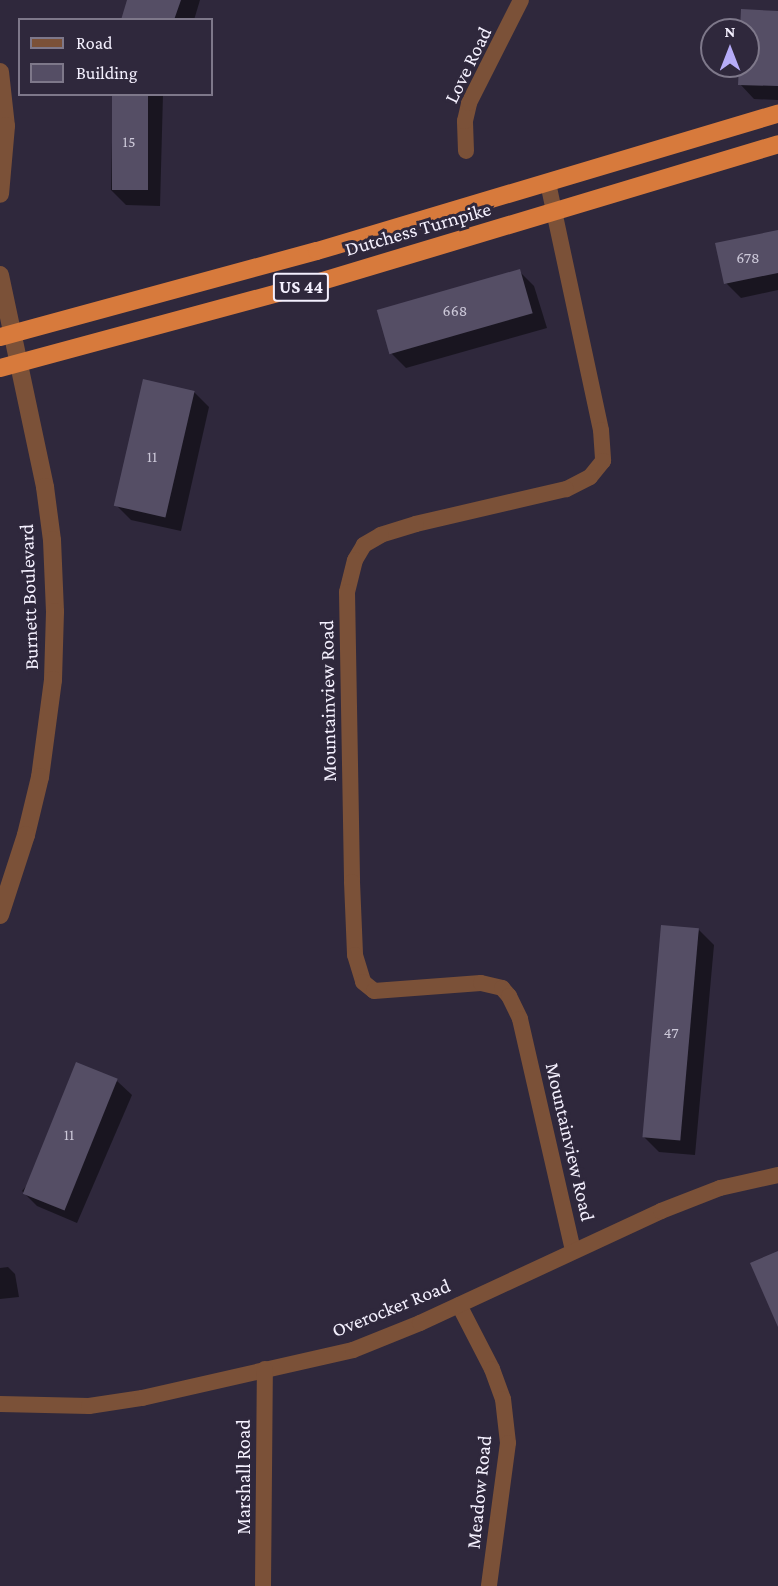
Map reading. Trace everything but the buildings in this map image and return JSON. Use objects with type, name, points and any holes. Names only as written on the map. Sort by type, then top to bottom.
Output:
[{"type":"highway","name":"Dutchess Turnpike","points":[[6,336],[305,254],[778,114]]},
{"type":"highway","name":"Dutchess Turnpike","points":[[0,368],[319,282],[778,144]]},
{"type":"street","name":"Love Road","points":[[466,151],[465,121],[470,103],[513,21],[521,0]]},
{"type":"street","points":[[0,72],[6,111],[6,141],[0,195]]},
{"type":"street","name":"Mountainview Road","points":[[548,183],[601,429],[603,461],[590,477],[566,489],[416,524],[381,535],[364,545],[355,560],[347,592],[352,882],[355,956],[363,982],[374,991],[481,983],[502,988],[509,996],[520,1019],[573,1250]]},
{"type":"street","name":"Burnett Boulevard","points":[[0,275],[6,336],[19,363],[49,517],[54,575],[55,661],[40,777],[24,844],[0,915]]},
{"type":"street","name":"Overocker Road","points":[[0,1404],[89,1406],[142,1398],[352,1350],[420,1323],[573,1250],[720,1188],[778,1175]]},
{"type":"street","name":"Meadow Road","points":[[459,1305],[492,1369],[503,1399],[508,1443],[489,1586]]},
{"type":"street","name":"Marshall Road","points":[[263,1586],[265,1369]]}]
